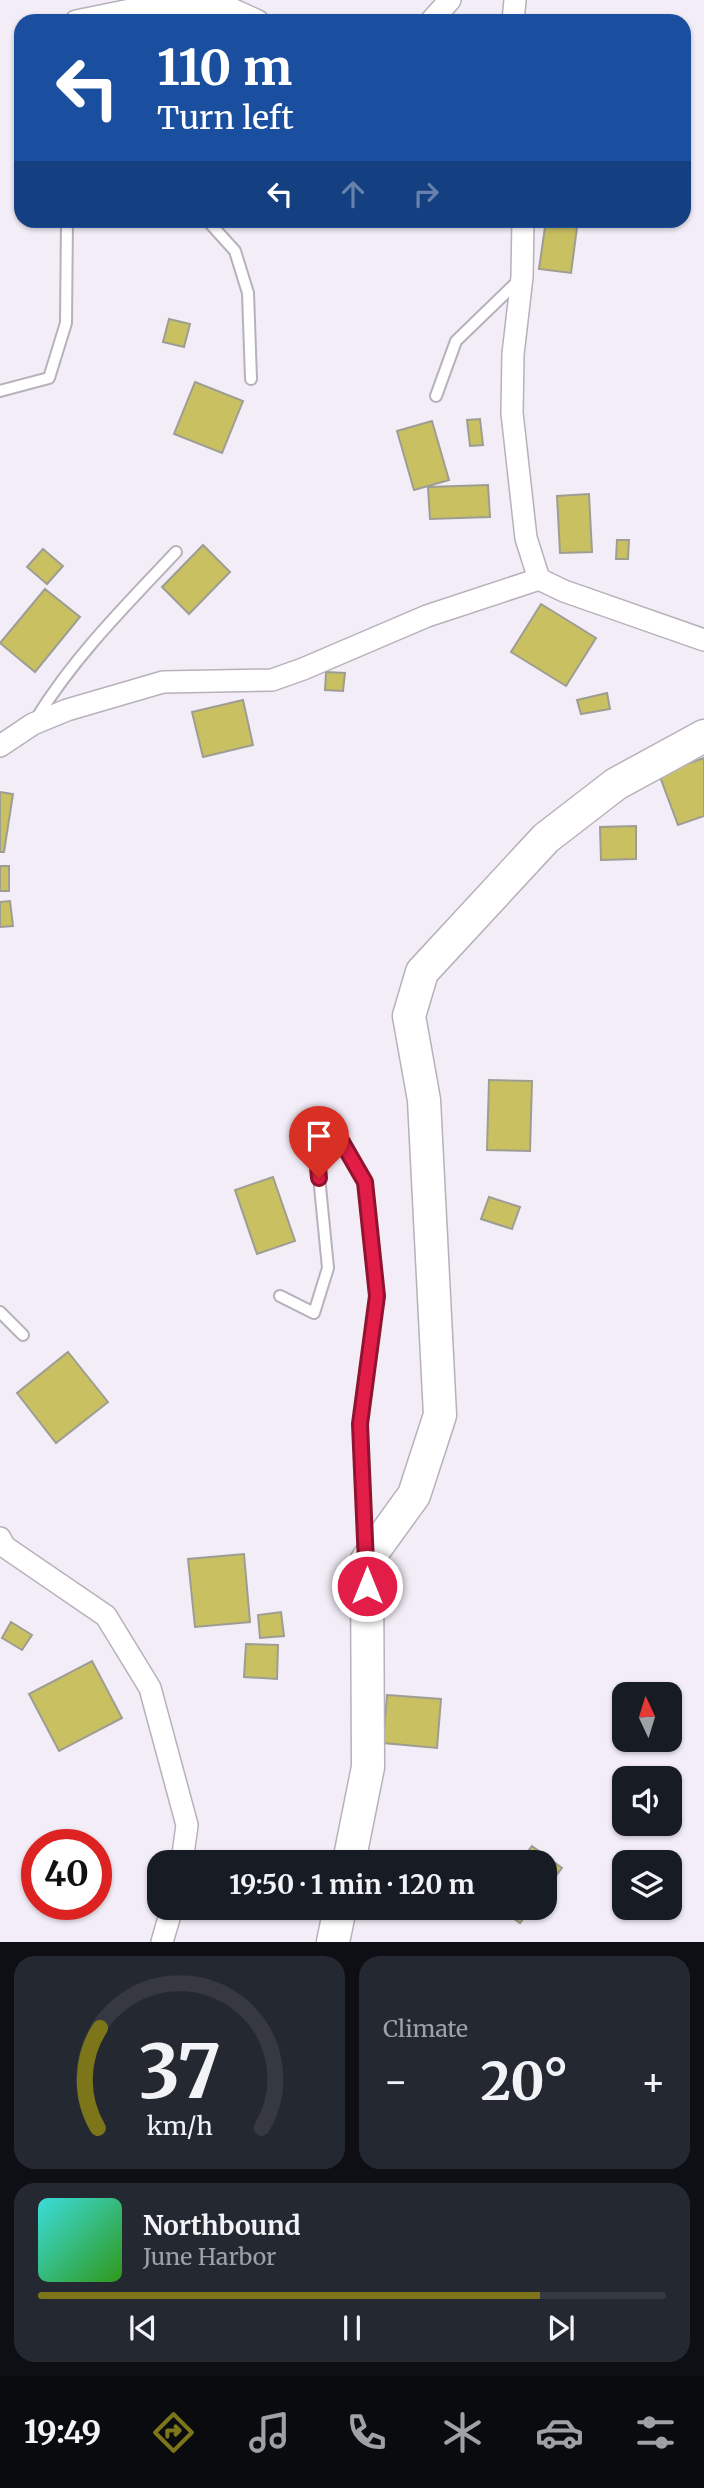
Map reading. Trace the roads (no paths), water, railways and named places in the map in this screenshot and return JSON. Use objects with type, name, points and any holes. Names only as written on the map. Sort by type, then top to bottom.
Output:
[{"type":"street","points":[[437,14],[450,0]]},
{"type":"street","points":[[111,14],[160,4],[234,10],[243,14]]},
{"type":"street","points":[[523,228],[522,277],[513,354],[512,413],[526,538],[539,579]]},
{"type":"street","points":[[0,747],[33,724],[67,710],[163,682],[272,680],[427,616],[539,579],[564,591],[704,640]]},
{"type":"street","points":[[351,1850],[368,1768],[368,1560],[414,1495],[440,1415],[424,1100],[409,1016],[422,972],[546,838],[616,784],[704,736]]},
{"type":"street","points":[[0,1538],[5,1547],[106,1616],[150,1688],[187,1825],[184,1850]]},
{"type":"street","points":[[162,1942],[168,1920]]},
{"type":"street","points":[[334,1942],[338,1920]]},
{"type":"lane","points":[[0,391],[49,378],[66,323],[67,228]]},
{"type":"lane","points":[[214,228],[235,251],[248,293],[251,379]]},
{"type":"lane","points":[[436,396],[456,341],[522,277]]},
{"type":"lane","points":[[33,724],[54,691],[111,621],[176,552]]},
{"type":"lane","points":[[280,1296],[314,1313],[328,1268],[317,1156],[335,1130],[365,1182],[377,1296],[360,1424],[368,1560]]},
{"type":"lane","points":[[0,1312],[23,1335]]}]
